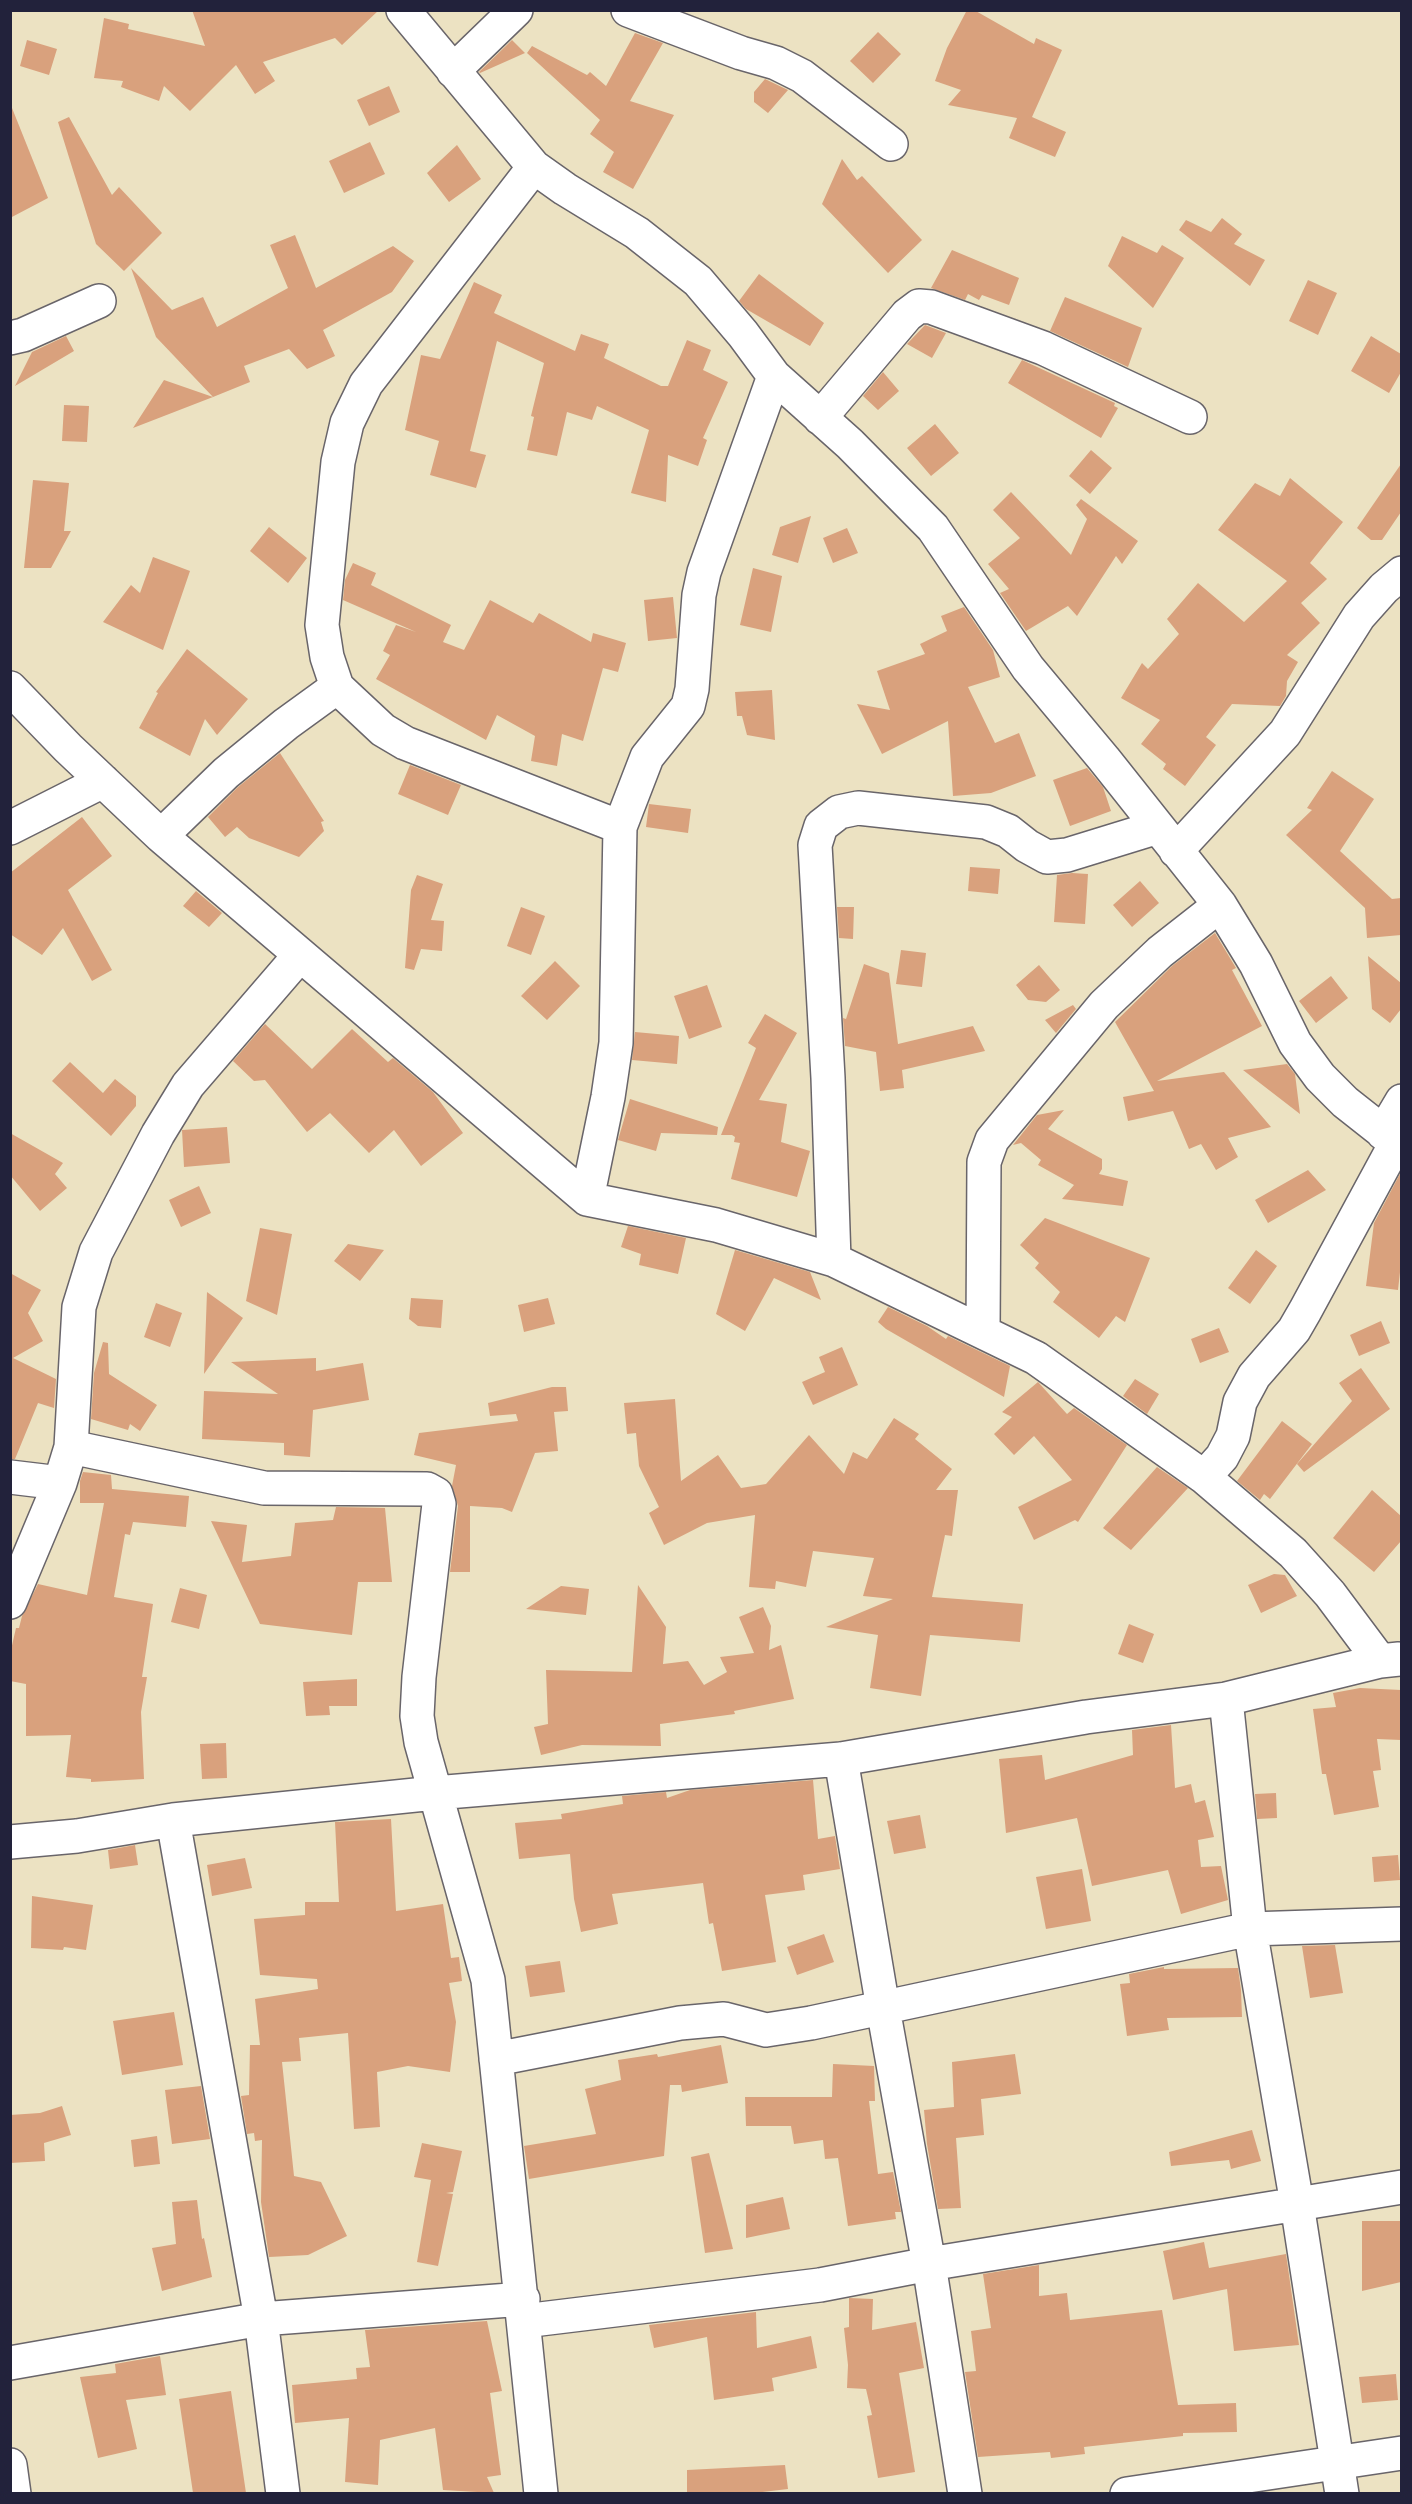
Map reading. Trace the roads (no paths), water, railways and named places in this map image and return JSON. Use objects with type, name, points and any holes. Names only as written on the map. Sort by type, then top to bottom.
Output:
[{"type":"street","points":[[403,10],[534,167],[666,253],[698,281],[774,376],[850,444],[933,528],[1028,668],[1220,905],[1256,964],[1296,1043],[1320,1077],[1345,1102],[1394,1141]]},
{"type":"street","points":[[453,71],[516,10]]},
{"type":"street","points":[[628,10],[776,63],[802,76],[891,144]]},
{"type":"street","points":[[534,167],[366,384],[346,423],[338,462],[322,625],[327,657],[338,687],[383,730],[405,743],[620,827]]},
{"type":"street","points":[[10,338],[23,336],[99,300]]},
{"type":"street","points":[[820,418],[907,315],[919,306],[931,307],[1044,348],[1190,417]]},
{"type":"street","points":[[587,1199],[608,1097],[616,1043],[620,827],[647,757],[688,706],[692,689],[699,594],[704,572],[774,376]]},
{"type":"street","points":[[834,1260],[828,1078],[815,845],[820,826],[839,812],[858,808],[986,822],[1008,831],[1027,846],[1047,857],[1167,839],[1285,733],[1359,616],[1401,573]]},
{"type":"street","points":[[160,836],[226,773],[286,724],[338,687]]},
{"type":"street","points":[[10,688],[160,836],[587,1199],[716,1225],[834,1260],[1036,1358],[1204,1477],[1293,1553],[1391,1660],[1226,1699],[1086,1718],[841,1759],[435,1793],[173,1820],[77,1836],[10,1842]]},
{"type":"street","points":[[10,828],[103,781]]},
{"type":"street","points":[[983,1332],[984,1162],[992,1140],[1104,1005],[1160,952],[1220,905]]},
{"type":"street","points":[[10,1602],[60,1483],[71,1447],[79,1307],[96,1252],[158,1134],[189,1085],[300,955]]},
{"type":"street","points":[[1204,1477],[1222,1457],[1233,1436],[1240,1402],[1254,1376],[1293,1330],[1305,1311],[1394,1141],[1401,1101]]},
{"type":"street","points":[[71,1447],[264,1488],[427,1489],[436,1494],[439,1504],[419,1677],[417,1716],[421,1742],[488,1980],[541,2493]]},
{"type":"street","points":[[10,1477],[60,1483]]},
{"type":"street","points":[[1226,1699],[1250,1929],[1297,2204],[1340,2479]]},
{"type":"street","points":[[841,1759],[929,2264],[965,2493]]},
{"type":"street","points":[[173,1820],[261,2319],[283,2493]]},
{"type":"street","points":[[496,2059],[680,2023],[724,2019],[766,2030],[883,2008],[1250,1929],[1401,1924]]},
{"type":"street","points":[[10,2363],[261,2319],[523,2310],[820,2285],[929,2264],[1401,2187]]},
{"type":"street","points":[[1127,2493],[1340,2479],[1401,2453]]},
{"type":"street","points":[[10,2465],[14,2493]]}]
